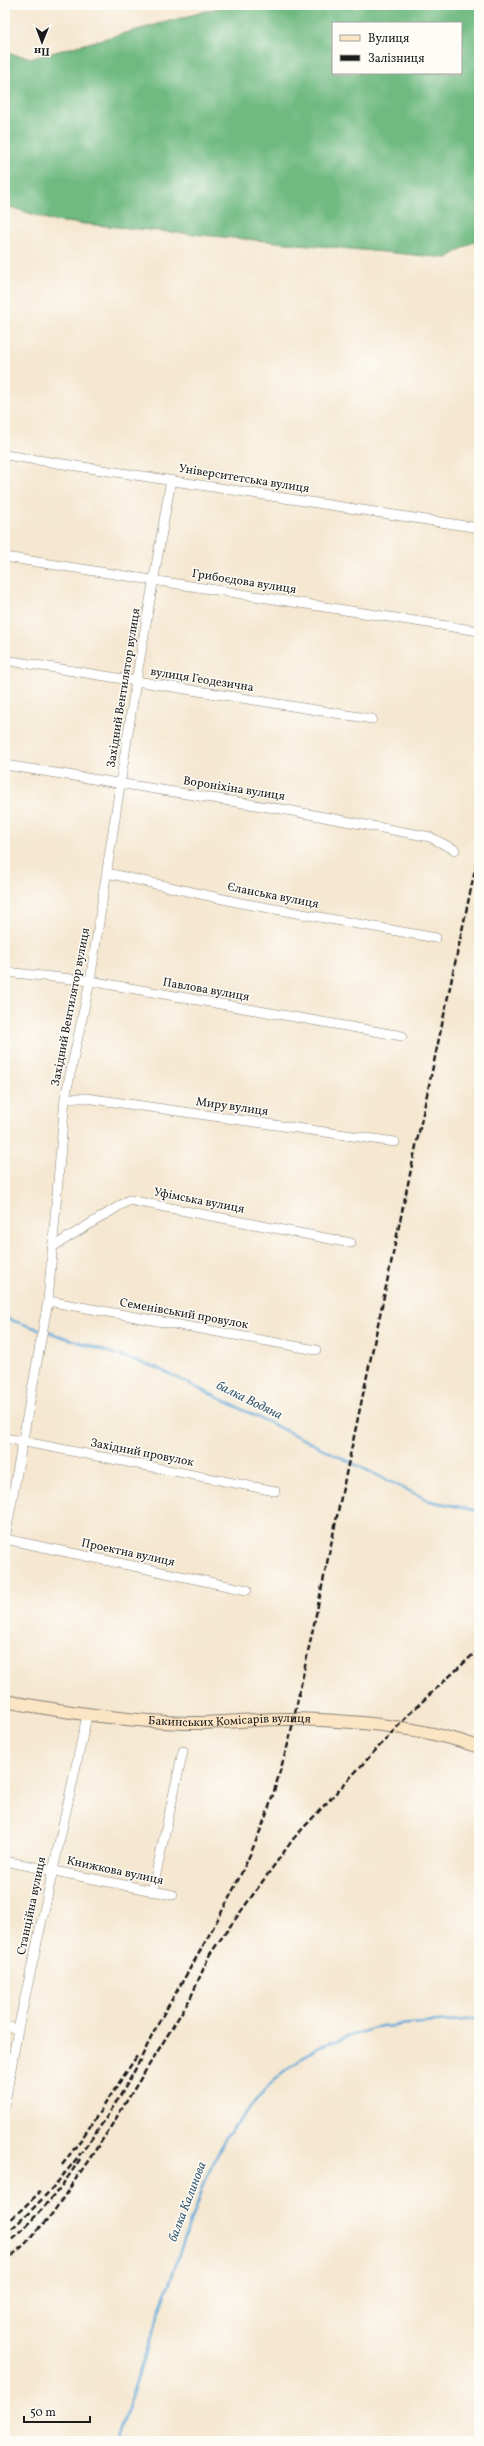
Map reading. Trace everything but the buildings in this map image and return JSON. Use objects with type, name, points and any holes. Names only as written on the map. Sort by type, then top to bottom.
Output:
[{"type":"street","name":"Університетська вулиця","points":[[5,455],[479,528]]},
{"type":"street","name":"Західний Вентилятор вулиця","points":[[5,1539],[48,1301],[54,1246],[65,1098],[90,981],[136,681],[171,480]]},
{"type":"street","name":"Грибоєдова вулиця","points":[[5,557],[479,631]]},
{"type":"street","name":"вулиця Геодезична","points":[[5,660],[372,719]]},
{"type":"street","name":"Вороніхіна вулиця","points":[[5,765],[287,810],[430,837],[455,850]]},
{"type":"street","name":"Єланська вулиця","points":[[107,873],[241,903],[436,938]]},
{"type":"street","name":"Павлова вулиця","points":[[5,972],[90,981],[402,1036]]},
{"type":"street","name":"Миру вулиця","points":[[65,1098],[86,1098],[395,1142]]},
{"type":"street","name":"Уфімська вулиця","points":[[54,1246],[129,1200],[351,1243]]},
{"type":"street","name":"Семенівський провулок","points":[[48,1301],[316,1350]]},
{"type":"street","name":"Західний провулок","points":[[5,1438],[275,1491]]},
{"type":"street","name":"Проектна вулиця","points":[[5,1539],[247,1590]]},
{"type":"street","name":"Бакинських Комісарів вулиця","points":[[5,1701],[87,1716],[185,1723],[294,1719],[397,1727],[453,1738],[479,1747]]},
{"type":"street","name":"Станційна вулиця","points":[[5,2103],[18,2029],[87,1716]]},
{"type":"street","points":[[152,1892],[183,1750]]},
{"type":"street","name":"Книжкова вулиця","points":[[5,1861],[152,1892],[173,1895]]},
{"type":"street","points":[[5,2026],[18,2029]]},
{"type":"green space","points":[[229,5],[479,5],[479,238],[447,258],[53,221],[5,205],[5,53],[33,58]]},
{"type":"waterway","name":"балка Водяна","points":[[5,1318],[41,1330]]},
{"type":"waterway","name":"балка Водяна","points":[[45,1331],[157,1368],[430,1501],[479,1511]]},
{"type":"waterway","name":"балка Калинова","points":[[116,2441],[203,2184],[227,2135],[274,2080],[317,2047],[381,2026],[479,2019]]},
{"type":"railway","points":[[5,2234],[23,2219],[74,2162],[118,2099],[237,1882],[267,1813],[289,1741],[479,851]]},
{"type":"railway","points":[[5,2262],[26,2243],[52,2214],[105,2136],[190,1999],[210,1954],[294,1838],[413,1710],[479,1649]]},
{"type":"railway","points":[[62,2165],[83,2137],[137,2056]]},
{"type":"railway","points":[[5,2244],[26,2226],[46,2205],[64,2183],[80,2159]]},
{"type":"railway","points":[[5,2225],[40,2192]]}]
